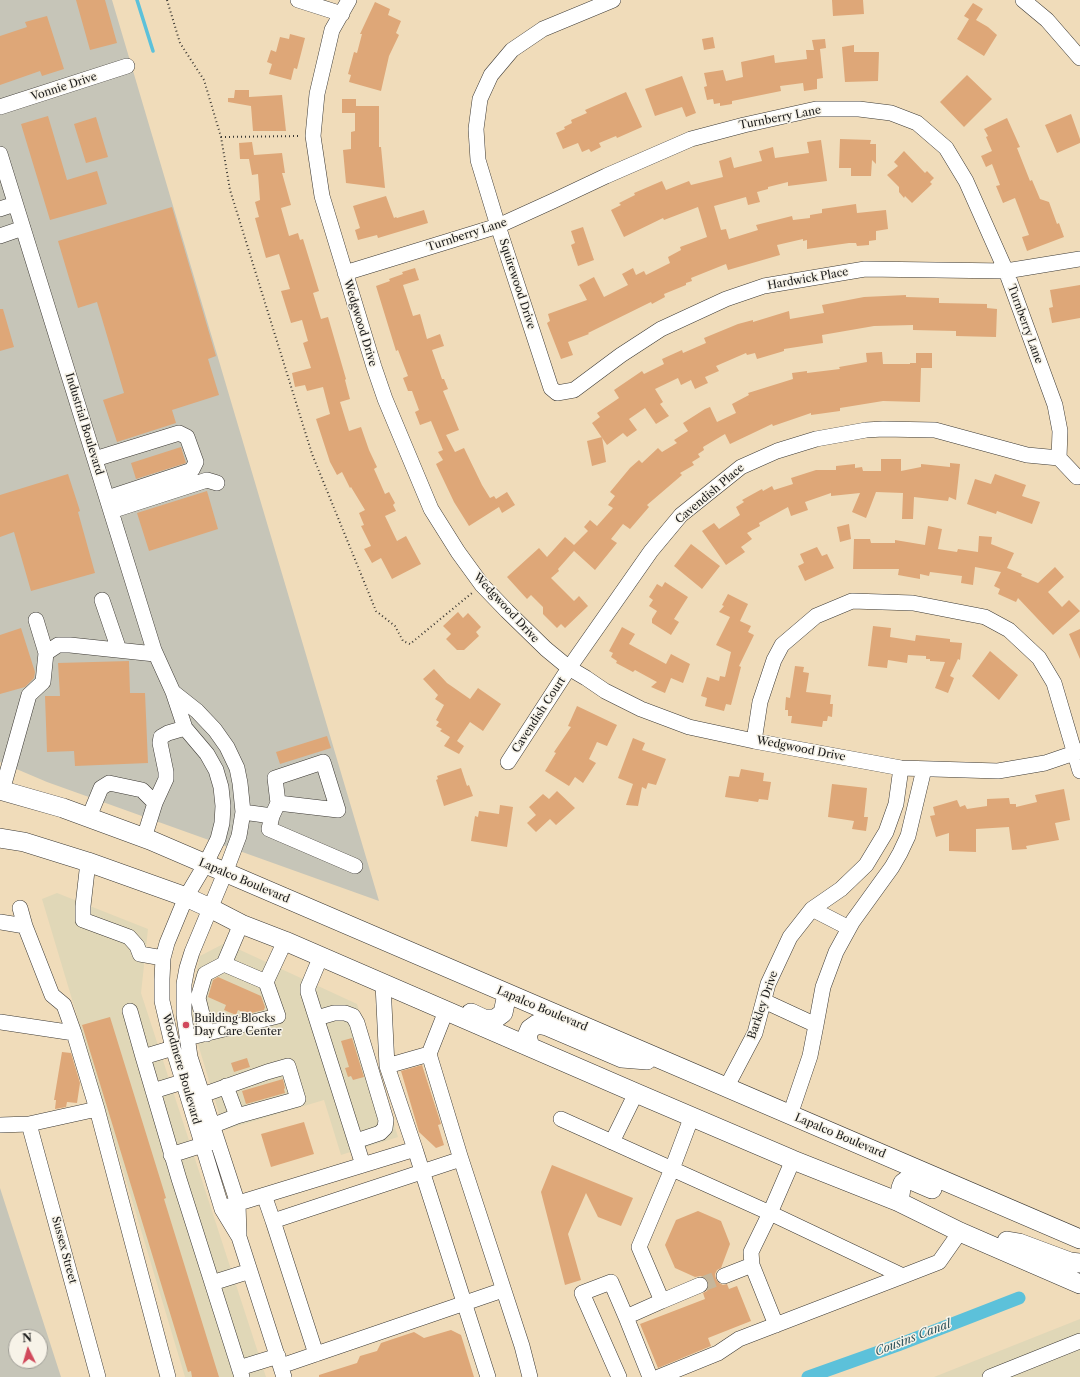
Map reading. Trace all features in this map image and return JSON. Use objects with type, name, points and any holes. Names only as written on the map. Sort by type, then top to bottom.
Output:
[{"type":"main road","name":"Lapalco Boulevard","points":[[1,791],[63,808],[144,838],[1080,1239]]},
{"type":"main road","points":[[0,838],[24,842],[88,862],[186,897],[241,924],[321,956],[793,1160],[898,1202],[960,1232],[1080,1284]]},
{"type":"main road","points":[[341,965],[390,976],[484,1019],[495,1019],[503,1013],[507,994]]},
{"type":"main road","points":[[530,1047],[527,1036],[530,1029],[537,1024],[547,1026],[622,1058],[664,1061]]},
{"type":"main road","points":[[898,1202],[903,1183],[907,1180],[911,1180],[932,1189],[983,1197]]},
{"type":"main road","points":[[960,1232],[1019,1244],[1070,1262],[1080,1263]]},
{"type":"street","points":[[298,0],[342,14]]},
{"type":"street","name":"Wedgwood Drive","points":[[349,0],[332,30],[318,94],[313,136],[322,196],[385,399],[431,509],[458,552],[482,585],[546,649],[569,668],[605,691],[642,709],[689,727],[754,741],[901,768],[998,771],[1045,763],[1078,752]]},
{"type":"street","name":"Squirewood Drive","points":[[562,392],[557,393],[551,388],[498,226],[478,160],[476,129],[480,99],[492,75],[512,50],[543,30],[613,0]]},
{"type":"street","points":[[1023,0],[1047,20],[1080,58]]},
{"type":"street","name":"Vonnie Drive","points":[[0,107],[127,66]]},
{"type":"street","name":"Turnberry Lane","points":[[345,273],[498,226],[691,139],[744,125],[816,109],[859,109],[891,113],[917,123],[946,148],[966,181],[1006,271],[1055,405],[1060,431],[1059,458]]},
{"type":"street","name":"Industrial Boulevard","points":[[0,154],[155,654],[173,692],[185,728],[207,754],[216,770],[221,787],[223,806],[222,823],[218,839],[186,897]]},
{"type":"street","points":[[0,209],[16,204]]},
{"type":"street","points":[[0,236],[23,228]]},
{"type":"street","name":"Hardwick Place","points":[[562,392],[574,390],[621,355],[661,329],[726,298],[764,286],[865,269],[1006,271],[1080,259]]},
{"type":"street","name":"Cavendish Place","points":[[569,668],[651,551],[681,515],[740,467],[777,451],[816,439],[866,430],[935,430],[1027,456],[1059,458]]},
{"type":"street","points":[[95,459],[179,433],[187,438],[196,462],[192,470],[109,505]]},
{"type":"street","points":[[1059,458],[1077,477]]},
{"type":"street","points":[[109,505],[206,480],[217,483]]},
{"type":"street","points":[[102,600],[119,650]]},
{"type":"street","points":[[754,741],[760,702],[774,660],[782,645],[816,616],[852,601],[913,603],[985,617],[1009,630],[1040,658],[1054,684],[1078,752],[1080,771]]},
{"type":"street","points":[[1,791],[29,695],[42,682],[46,653],[36,620]]},
{"type":"street","points":[[46,653],[58,645],[64,645],[155,654]]},
{"type":"street","name":"Cavendish Court","points":[[508,762],[569,668]]},
{"type":"street","name":"Industrial Boulevard","points":[[173,692],[197,711],[215,730],[227,747],[237,768],[240,783],[243,812],[239,836],[210,908]]},
{"type":"street","points":[[144,838],[155,803],[166,779],[160,743],[161,737],[168,733],[185,728]]},
{"type":"street","name":"Barkley Drive","points":[[726,1088],[755,1033],[768,984],[790,937],[812,910],[841,889],[866,865],[886,832],[896,804],[901,768]]},
{"type":"street","points":[[790,1114],[810,1056],[822,987],[836,952],[849,928],[894,864],[908,836],[924,769]]},
{"type":"street","points":[[88,817],[101,788],[109,783],[142,790],[155,803]]},
{"type":"street","points":[[243,812],[275,810],[269,829],[355,866]]},
{"type":"street","points":[[873,854],[894,864]]},
{"type":"street","points":[[88,862],[83,906],[83,920],[129,937],[137,946],[140,954],[163,958]]},
{"type":"street","name":"Woodmere Boulevard","points":[[186,897],[167,942],[163,958],[162,1001],[173,1048],[190,1079],[208,1136],[238,1204],[239,1237]]},
{"type":"street","points":[[20,908],[25,926],[52,996],[64,1005],[74,1033],[97,1109],[168,1377]]},
{"type":"street","name":"Woodmere Boulevard","points":[[190,1079],[184,1008],[184,984],[192,952],[210,908]]},
{"type":"street","points":[[812,910],[849,928]]},
{"type":"street","points":[[0,922],[25,926]]},
{"type":"street","points":[[207,1034],[198,998],[205,974],[224,964],[241,924]]},
{"type":"street","points":[[187,1038],[278,1016],[266,982],[285,941]]},
{"type":"street","points":[[321,956],[308,987],[308,992],[363,1165]]},
{"type":"street","points":[[224,964],[266,982]]},
{"type":"street","points":[[383,984],[387,1066],[423,1172],[488,1377]]},
{"type":"street","points":[[764,1001],[816,1025]]},
{"type":"street","points":[[130,1011],[171,1155],[240,1372],[281,1366],[503,1290]]},
{"type":"street","points":[[446,1011],[428,1054],[522,1346],[530,1377]]},
{"type":"street","points":[[316,1018],[334,1013],[345,1013],[353,1016],[355,1020],[386,1120],[385,1128],[380,1133],[356,1141]]},
{"type":"street","points":[[0,1022],[74,1033]]},
{"type":"street","points":[[143,1057],[173,1048]]},
{"type":"street","points":[[387,1066],[428,1054]]},
{"type":"street","points":[[171,1155],[208,1136],[237,1116],[298,1098],[288,1066],[226,1086],[196,1098]]},
{"type":"street","points":[[152,1091],[190,1079]]},
{"type":"street","points":[[226,1086],[237,1116]]},
{"type":"street","points":[[612,1142],[636,1093]]},
{"type":"street","points":[[0,1125],[29,1124],[97,1109]]},
{"type":"street","points":[[662,1301],[639,1247],[672,1169],[692,1116]]},
{"type":"street","points":[[561,1119],[770,1213],[903,1276]]},
{"type":"street","name":"Sussex Street","points":[[29,1124],[98,1377]]},
{"type":"street","name":"Woodmere Boulevard","points":[[208,1136],[222,1208],[239,1237],[281,1366]]},
{"type":"street","points":[[222,1208],[415,1149]]},
{"type":"street","points":[[273,1221],[461,1159]]},
{"type":"street","points":[[776,1325],[752,1265],[751,1252],[793,1160]]},
{"type":"street","points":[[264,1195],[316,1354]]},
{"type":"street","points":[[659,1377],[718,1353],[739,1339],[939,1262],[960,1232]]},
{"type":"street","points":[[724,1276],[752,1265]]},
{"type":"street","points":[[212,1283],[250,1271]]},
{"type":"street","points":[[619,1377],[582,1293],[611,1282],[650,1377]]},
{"type":"street","points":[[626,1317],[700,1285]]},
{"type":"street","points":[[990,1377],[1080,1341]]},
{"type":"path","points":[[167,0],[180,43],[204,80],[221,137],[230,190],[312,454],[376,610],[395,626],[403,641],[410,644],[482,585]]},
{"type":"path","points":[[221,137],[313,136]]},
{"type":"shaded area","points":[[0,0],[112,0],[379,901],[47,782],[0,762]]},
{"type":"shaded area","points":[[57,893],[148,929],[141,993],[266,1377],[185,1377],[42,899]]},
{"type":"shaded area","points":[[225,943],[357,1004],[398,1137],[341,1155],[324,1100],[224,1130],[191,1021],[193,988],[200,956]]},
{"type":"shaded area","points":[[0,1188],[46,1329],[8,1329],[8,1369],[48,1369],[48,1337],[61,1377],[0,1377]]},
{"type":"shaded area","points":[[1080,1319],[1080,1377],[934,1377]]},
{"type":"building","points":[[76,0],[105,0],[117,43],[90,50]]},
{"type":"building","points":[[832,0],[863,0],[864,14],[833,16]]},
{"type":"building","points":[[375,2],[390,9],[388,15],[401,21],[396,33],[399,35],[389,56],[381,91],[349,82],[351,75],[348,74],[354,52],[357,53],[362,34],[360,34]]},
{"type":"building","points":[[973,3],[983,9],[976,20],[988,27],[997,35],[984,56],[957,39],[969,19],[964,16]]},
{"type":"building","points":[[47,16],[64,69],[42,76],[40,71],[0,85],[0,36],[27,27],[25,22]]},
{"type":"building","points":[[290,34],[305,38],[297,69],[294,68],[291,80],[269,74],[272,64],[267,62],[271,50],[276,52],[280,37],[289,39]]},
{"type":"building","points":[[713,37],[715,48],[704,50],[702,39]]},
{"type":"building","points":[[825,39],[826,48],[820,49],[823,78],[817,79],[817,89],[804,91],[803,83],[780,86],[781,91],[732,101],[732,104],[720,106],[720,103],[714,104],[713,99],[707,100],[704,87],[707,86],[704,73],[723,70],[726,81],[743,77],[741,62],[774,55],[775,63],[807,59],[806,50],[814,50],[812,40]]},
{"type":"building","points":[[854,45],[854,52],[879,52],[878,81],[845,82],[842,47]]},
{"type":"building","points":[[967,75],[992,99],[964,127],[940,102]]},
{"type":"building","points":[[682,76],[696,113],[686,117],[682,107],[655,116],[645,89]]},
{"type":"building","points":[[235,90],[249,90],[249,97],[282,95],[286,131],[253,131],[251,106],[228,102],[228,98],[234,98]]},
{"type":"building","points":[[626,92],[642,127],[617,138],[616,136],[599,143],[601,147],[591,152],[589,149],[582,152],[578,143],[563,149],[556,133],[565,129],[564,127],[572,123],[571,120],[587,113],[585,110]]},
{"type":"building","points":[[342,99],[356,99],[356,106],[379,106],[379,147],[381,147],[385,188],[346,183],[343,150],[351,149],[351,132],[355,131],[355,113],[342,113]]},
{"type":"building","points":[[1071,114],[1080,143],[1057,153],[1045,125]]},
{"type":"building","points":[[48,116],[67,180],[97,171],[107,204],[50,220],[21,124]]},
{"type":"building","points":[[96,117],[108,157],[86,163],[74,124]]},
{"type":"building","points":[[1007,118],[1020,147],[1017,148],[1030,181],[1032,180],[1040,199],[1049,202],[1057,224],[1059,223],[1064,237],[1027,251],[1022,237],[1029,235],[1015,198],[1003,203],[996,186],[1000,185],[992,164],[986,167],[981,156],[992,151],[986,137],[988,136],[984,129]]},
{"type":"building","points":[[840,139],[871,140],[870,144],[876,144],[876,164],[872,160],[871,176],[851,176],[851,168],[839,168]]},
{"type":"building","points":[[821,140],[827,181],[788,186],[788,182],[768,187],[768,189],[757,192],[760,202],[748,205],[746,197],[714,206],[721,230],[726,229],[729,239],[758,230],[756,225],[792,216],[793,220],[810,218],[810,215],[822,213],[822,209],[856,204],[857,213],[886,210],[888,229],[876,231],[876,240],[869,241],[869,245],[857,246],[856,243],[849,243],[807,249],[807,240],[803,241],[803,239],[777,245],[780,255],[728,270],[726,264],[691,278],[692,281],[686,283],[686,285],[664,294],[665,297],[652,304],[651,302],[588,333],[589,334],[568,342],[573,355],[561,359],[547,323],[550,321],[548,314],[587,300],[579,285],[594,277],[604,297],[628,285],[622,274],[633,268],[636,275],[644,271],[646,275],[670,263],[668,257],[681,250],[680,247],[707,237],[698,207],[664,220],[663,218],[624,237],[611,210],[621,205],[619,203],[635,195],[634,193],[662,181],[666,190],[689,181],[691,185],[723,177],[719,161],[731,157],[734,168],[762,161],[759,151],[773,147],[775,158],[809,153],[807,142]]},
{"type":"building","points":[[252,142],[254,155],[282,153],[285,173],[282,173],[291,205],[281,208],[289,236],[298,233],[300,240],[303,239],[319,291],[313,293],[321,319],[328,317],[346,379],[350,399],[340,402],[349,431],[361,427],[377,467],[374,469],[385,494],[389,492],[395,503],[393,505],[396,511],[385,516],[397,541],[406,536],[421,564],[392,579],[381,558],[372,563],[364,549],[371,546],[361,526],[364,525],[359,513],[365,510],[351,487],[350,488],[342,472],[337,475],[330,462],[316,419],[330,414],[323,387],[307,391],[305,385],[295,387],[292,373],[311,368],[303,343],[308,341],[302,320],[291,323],[281,291],[290,289],[279,254],[266,258],[262,244],[255,218],[259,217],[255,202],[260,200],[258,174],[252,175],[249,159],[240,159],[239,143]]},
{"type":"building","points":[[904,151],[925,173],[927,171],[934,178],[930,182],[932,184],[912,203],[905,196],[904,198],[899,192],[899,187],[887,175],[898,166],[894,162]]},
{"type":"building","points":[[386,196],[394,218],[424,210],[428,223],[378,238],[377,235],[358,240],[355,230],[360,228],[353,206]]},
{"type":"building","points":[[172,207],[216,356],[208,359],[219,395],[172,410],[176,423],[117,442],[103,400],[124,393],[97,302],[78,308],[58,241]]},
{"type":"building","points":[[583,227],[594,260],[578,266],[571,245],[575,243],[571,231]]},
{"type":"building","points":[[415,268],[419,280],[403,285],[413,316],[420,314],[427,339],[440,334],[444,346],[432,350],[442,379],[444,379],[448,389],[443,391],[459,430],[446,435],[455,452],[464,448],[490,498],[494,496],[496,499],[507,492],[515,505],[502,513],[499,507],[469,526],[454,502],[436,464],[443,460],[438,452],[443,450],[431,421],[420,425],[415,412],[419,410],[412,391],[408,391],[403,378],[408,376],[398,350],[396,351],[376,286],[403,274],[402,272]]},
{"type":"building","points":[[1080,285],[1080,318],[1052,323],[1049,308],[1053,307],[1050,290]]},
{"type":"building","points":[[906,295],[906,297],[939,298],[939,303],[987,304],[987,308],[997,309],[996,337],[956,336],[956,331],[913,330],[913,325],[874,326],[822,335],[823,343],[784,349],[784,351],[757,359],[755,353],[747,355],[746,353],[716,366],[719,371],[705,377],[708,383],[695,389],[691,380],[681,385],[678,378],[655,389],[663,402],[660,404],[669,416],[656,424],[645,408],[629,419],[637,430],[627,437],[623,433],[607,445],[592,423],[600,417],[597,413],[619,398],[614,390],[642,371],[644,374],[664,364],[662,359],[682,350],[683,353],[706,343],[704,338],[738,324],[753,320],[753,322],[789,311],[790,319],[824,313],[822,305],[864,297]]},
{"type":"building","points":[[0,309],[3,309],[14,347],[0,351]]},
{"type":"building","points":[[882,352],[883,364],[916,363],[916,353],[932,353],[932,368],[921,368],[920,402],[883,401],[840,408],[840,411],[811,415],[811,413],[773,426],[772,424],[730,444],[725,434],[703,447],[704,450],[698,454],[700,457],[692,462],[694,465],[680,473],[682,475],[647,505],[649,507],[630,529],[623,524],[611,539],[617,543],[595,570],[574,551],[558,569],[559,571],[551,578],[574,601],[579,596],[588,606],[565,628],[561,624],[557,628],[543,614],[543,607],[531,595],[527,599],[507,577],[539,548],[547,557],[565,537],[574,545],[588,531],[584,527],[590,520],[597,526],[613,508],[608,505],[615,496],[610,492],[630,468],[639,460],[642,463],[658,448],[662,452],[677,443],[674,440],[688,431],[683,423],[705,409],[710,407],[717,422],[736,413],[732,404],[749,395],[748,393],[793,379],[792,373],[807,371],[807,373],[840,369],[839,367],[867,362],[866,353]]},
{"type":"building","points":[[602,437],[606,462],[592,466],[587,441]]},
{"type":"building","points":[[181,447],[186,463],[136,479],[131,463]]},
{"type":"building","points":[[881,459],[901,459],[901,471],[921,467],[921,464],[950,467],[950,463],[960,464],[956,500],[949,497],[948,501],[914,497],[913,519],[902,519],[903,493],[876,492],[866,518],[852,512],[860,493],[831,496],[831,493],[805,502],[808,510],[791,516],[788,507],[759,523],[760,526],[747,533],[752,539],[741,547],[745,552],[726,565],[702,531],[714,523],[719,529],[740,515],[736,507],[744,502],[742,500],[762,489],[763,491],[772,486],[774,490],[793,484],[791,478],[816,470],[836,470],[836,466],[855,464],[855,468],[862,467],[863,471],[881,471]]},
{"type":"building","points":[[68,474],[80,511],[78,512],[95,573],[31,591],[14,532],[0,537],[0,495]]},
{"type":"building","points":[[995,474],[1026,485],[1022,496],[1040,502],[1032,524],[997,511],[996,514],[967,504],[975,479],[991,484]]},
{"type":"building","points":[[207,491],[218,529],[149,551],[137,513]]},
{"type":"building","points":[[849,524],[851,539],[840,542],[837,527]]},
{"type":"building","points":[[928,526],[942,529],[938,549],[957,552],[958,549],[978,552],[979,536],[992,537],[991,544],[1014,553],[1007,568],[1038,583],[1055,567],[1064,577],[1048,592],[1062,607],[1069,600],[1080,611],[1053,635],[1018,598],[1016,602],[998,594],[1000,589],[994,586],[1001,572],[975,567],[973,585],[961,583],[962,576],[930,572],[929,576],[920,574],[920,579],[898,575],[899,569],[853,569],[854,539],[870,539],[871,543],[895,543],[895,540],[925,545]]},
{"type":"building","points":[[691,544],[720,566],[702,589],[674,566]]},
{"type":"building","points":[[817,547],[822,556],[827,554],[834,568],[805,581],[798,566],[804,563],[800,554]]},
{"type":"building","points":[[665,582],[688,597],[674,619],[679,622],[671,635],[652,623],[652,619],[657,611],[649,606],[653,600],[649,597],[657,584],[662,587]]},
{"type":"building","points":[[728,594],[748,604],[740,621],[751,626],[748,632],[754,635],[739,666],[741,667],[731,705],[726,704],[724,711],[705,706],[707,698],[701,696],[707,677],[719,681],[720,676],[725,677],[731,652],[716,645],[730,617],[719,612],[724,606],[722,605]]},
{"type":"building","points":[[458,612],[463,618],[468,613],[481,627],[476,632],[479,636],[464,650],[457,650],[446,639],[451,634],[443,626]]},
{"type":"building","points":[[873,626],[891,628],[890,637],[915,641],[916,635],[950,639],[950,642],[962,643],[960,660],[958,659],[950,676],[954,678],[948,693],[935,688],[945,662],[930,661],[930,659],[926,659],[926,656],[908,655],[907,663],[888,660],[887,668],[868,666]]},
{"type":"building","points":[[622,627],[635,634],[629,644],[666,664],[671,654],[690,664],[683,683],[671,678],[665,693],[651,687],[657,682],[635,670],[633,672],[616,663],[617,661],[611,657],[613,653],[609,651]]},
{"type":"building","points":[[21,628],[35,672],[34,678],[25,687],[0,694],[0,635]]},
{"type":"building","points":[[1080,629],[1080,659],[1069,634]]},
{"type":"building","points":[[990,651],[1018,675],[999,700],[972,676]]},
{"type":"building","points":[[129,661],[130,693],[145,693],[148,763],[75,766],[74,751],[47,752],[45,696],[60,696],[58,663]]},
{"type":"building","points":[[795,666],[804,667],[803,672],[809,673],[806,692],[831,695],[830,704],[833,704],[832,717],[828,716],[827,721],[823,721],[822,727],[791,723],[792,716],[788,716],[788,710],[785,710],[786,697],[790,698]]},
{"type":"building","points":[[434,669],[447,683],[470,699],[478,688],[501,704],[483,731],[470,722],[457,741],[464,746],[459,754],[444,746],[450,737],[440,731],[442,729],[436,726],[439,722],[436,720],[444,705],[435,699],[438,695],[423,679]]},
{"type":"building","points":[[577,706],[617,725],[607,746],[597,742],[589,759],[596,763],[583,783],[575,777],[569,786],[545,771],[556,753],[554,752],[571,727],[568,726]]},
{"type":"building","points":[[327,736],[331,748],[280,764],[276,752]]},
{"type":"building","points":[[633,738],[645,743],[642,750],[666,759],[656,785],[648,783],[646,789],[642,787],[638,806],[626,805],[633,784],[618,778]]},
{"type":"building","points":[[461,768],[467,786],[469,785],[473,796],[444,806],[436,780],[438,779],[437,776]]},
{"type":"building","points":[[741,769],[764,773],[763,781],[771,782],[768,800],[759,799],[758,802],[725,797],[729,776],[739,777]]},
{"type":"building","points":[[832,784],[867,788],[864,817],[868,817],[866,831],[852,829],[854,821],[828,817]]},
{"type":"building","points":[[1064,789],[1070,820],[1055,823],[1059,840],[1026,846],[1027,849],[1012,850],[1009,827],[976,829],[976,852],[949,851],[949,833],[936,837],[930,816],[935,815],[933,807],[957,800],[960,807],[965,805],[967,809],[987,806],[987,799],[1009,798],[1010,804],[1016,804],[1016,807],[1037,802],[1035,795]]},
{"type":"building","points":[[557,791],[575,808],[556,825],[550,819],[536,832],[527,823],[536,815],[529,807],[543,794],[549,799]]},
{"type":"building","points":[[500,805],[513,807],[507,847],[471,841],[475,816],[478,817],[479,811],[499,814]]},
{"type":"building","points":[[218,977],[261,996],[265,1007],[264,1010],[247,1014],[238,1010],[236,1015],[224,1010],[226,1005],[208,997],[213,980]]},
{"type":"building","points":[[110,1017],[219,1377],[192,1377],[191,1371],[188,1372],[82,1025]]},
{"type":"building","points":[[352,1038],[364,1077],[353,1080],[351,1076],[348,1077],[345,1068],[349,1067],[341,1041]]},
{"type":"building","points":[[62,1052],[71,1053],[80,1083],[77,1103],[67,1102],[66,1107],[55,1109],[56,1100],[54,1100]]},
{"type":"building","points":[[247,1058],[250,1067],[234,1072],[231,1063]]},
{"type":"building","points":[[422,1065],[441,1124],[438,1125],[444,1145],[436,1148],[419,1132],[401,1071]]},
{"type":"building","points":[[283,1079],[285,1093],[246,1104],[242,1091]]},
{"type":"building","points":[[304,1122],[314,1154],[271,1167],[261,1134]]},
{"type":"building","points":[[552,1165],[633,1198],[621,1226],[598,1217],[586,1193],[568,1234],[581,1280],[565,1285],[541,1192]]},
{"type":"building","points":[[698,1211],[721,1221],[730,1244],[721,1268],[717,1270],[715,1274],[716,1279],[723,1285],[727,1284],[729,1289],[737,1286],[751,1321],[708,1338],[711,1346],[658,1368],[640,1324],[705,1299],[703,1293],[707,1291],[709,1286],[708,1281],[705,1278],[701,1276],[695,1277],[675,1268],[665,1245],[676,1220]]},
{"type":"building","points":[[451,1330],[461,1335],[474,1377],[319,1377],[319,1375],[357,1363],[360,1356],[377,1351],[381,1343],[414,1332],[424,1338]]},
{"type":"waterway","points":[[137,0],[153,51]]},
{"type":"waterway","name":"Cousins Canal","points":[[808,1377],[898,1345],[1019,1298]]},
{"type":"tunnel","points":[[700,1285],[724,1276]]},
{"type":"place","name":"Building Blocks Day Care Center","points":[[186,1025]]}]
